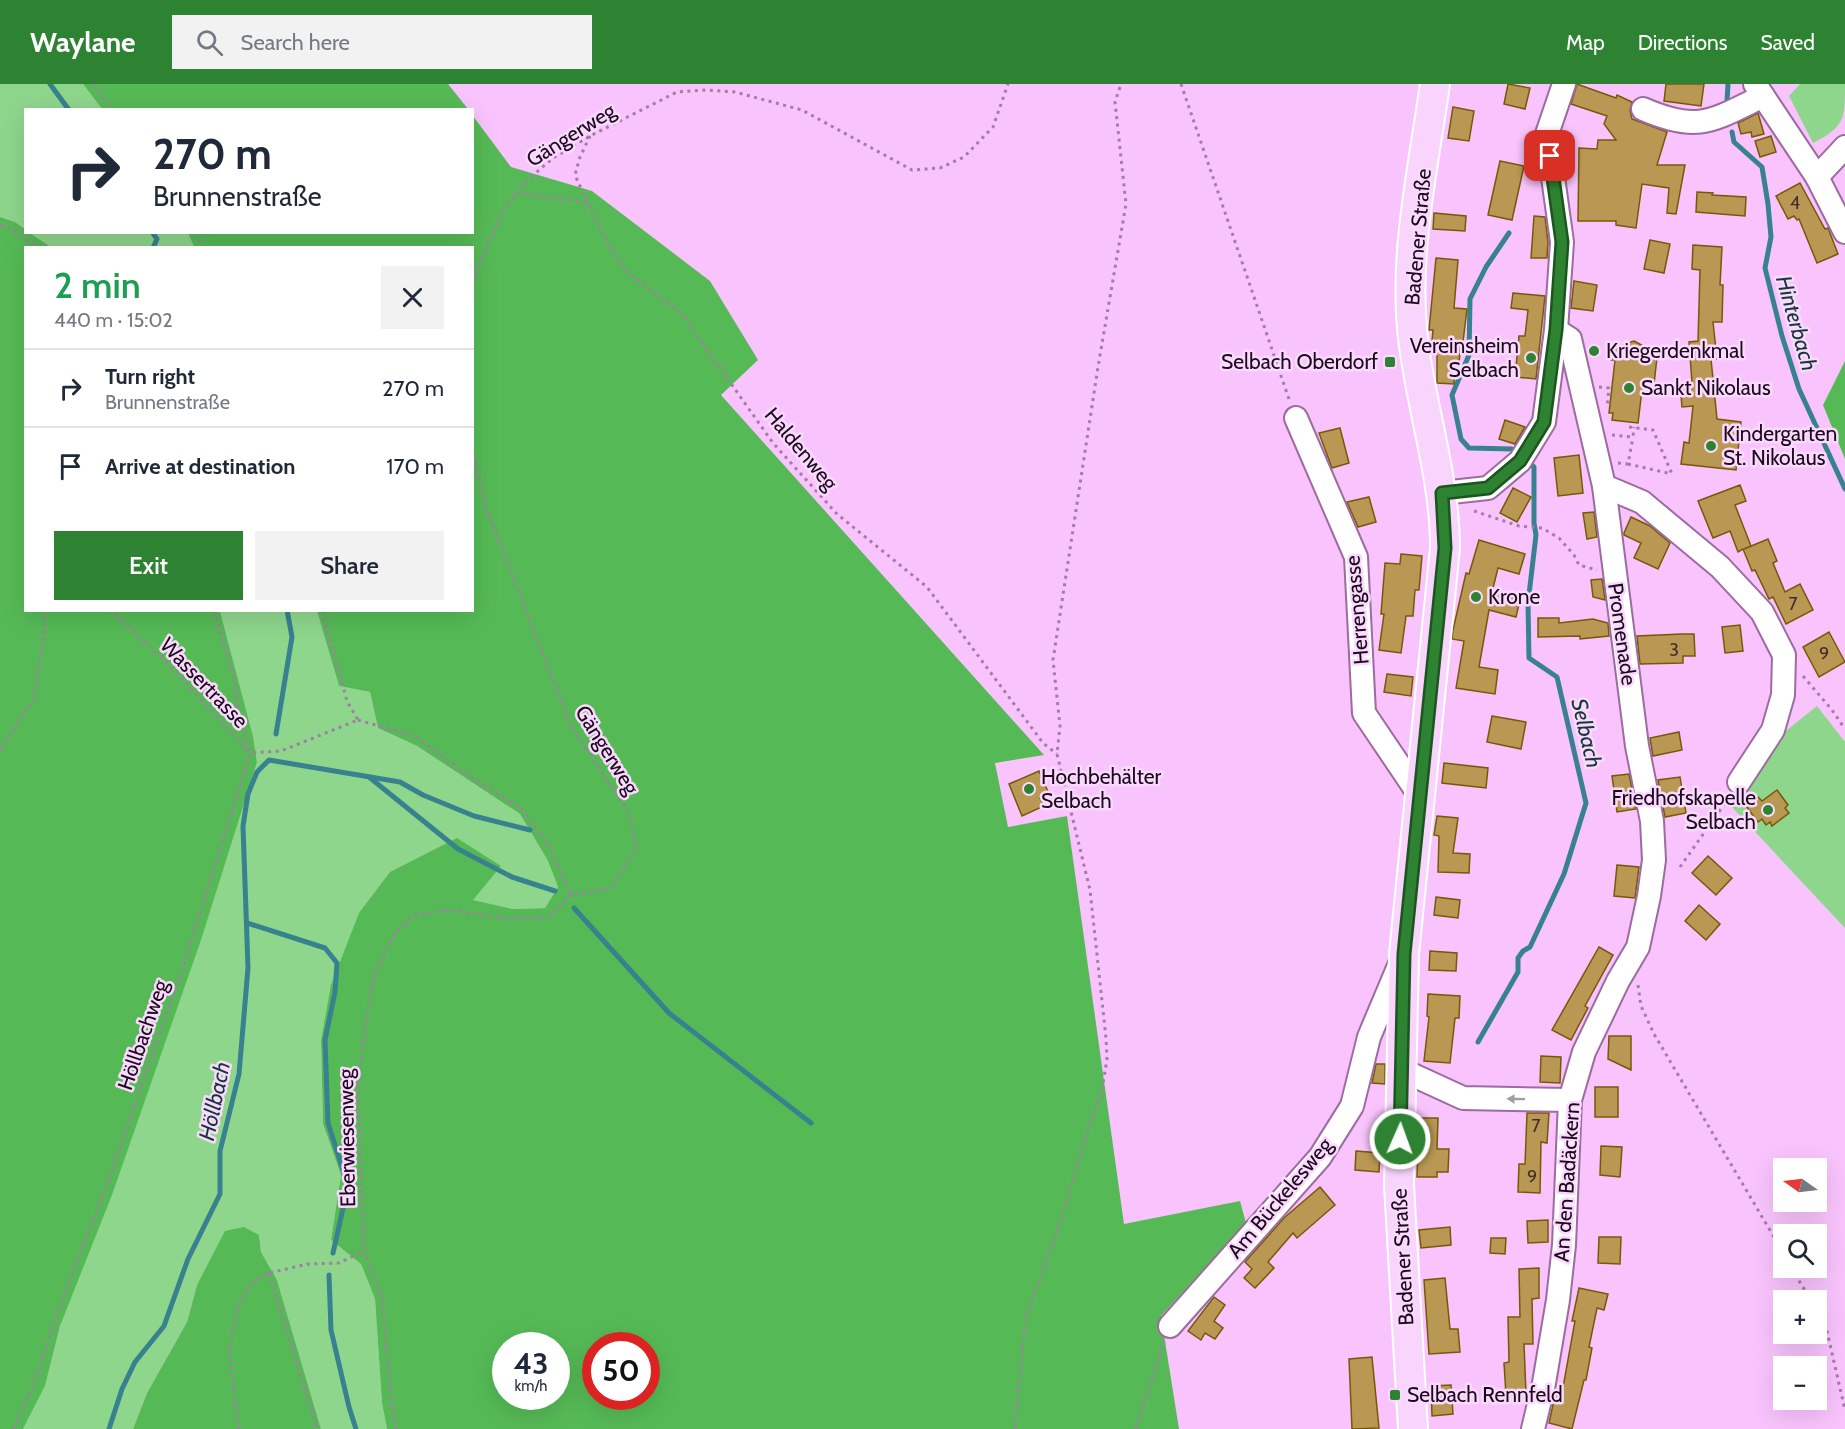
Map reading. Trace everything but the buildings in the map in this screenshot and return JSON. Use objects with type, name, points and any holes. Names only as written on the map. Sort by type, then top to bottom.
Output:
[{"type":"main road","name":"Badener Straße","points":[[1413,1429],[1399,1185],[1404,954],[1445,548],[1442,493],[1414,345],[1410,285],[1416,222],[1435,84]]},
{"type":"street","points":[[1442,493],[1488,488],[1520,461],[1544,422],[1556,330],[1562,242],[1546,134],[1564,84]]},
{"type":"street","points":[[1643,109],[1668,120],[1695,123],[1717,118],[1759,90],[1817,177],[1845,232]]},
{"type":"street","points":[[1817,177],[1845,147]]},
{"type":"street","name":"Promenade","points":[[1556,330],[1570,339],[1599,449],[1637,746],[1652,821],[1654,860],[1638,947]]},
{"type":"street","name":"Herrengasse","points":[[1296,418],[1356,557],[1365,713],[1420,796]]},
{"type":"street","points":[[1604,486],[1642,502],[1720,567],[1762,612],[1784,655],[1783,695],[1773,730],[1739,782]]},
{"type":"street","name":"An den Badäckern","points":[[1533,1429],[1544,1383],[1558,1300],[1570,1100],[1584,1052],[1618,981],[1638,947]]},
{"type":"street","name":"Am Bückelesweg","points":[[1170,1326],[1320,1157],[1352,1106],[1369,1037],[1404,954]]},
{"type":"street","points":[[1402,1070],[1462,1098],[1570,1100]]},
{"type":"path","points":[[94,84],[111,108]]},
{"type":"path","name":"Gängerweg","points":[[474,280],[503,211],[525,182],[554,158],[590,136],[677,92],[707,90],[735,92],[802,110],[912,170],[940,168],[964,158],[993,126],[1008,84]]},
{"type":"path","points":[[1015,1429],[1025,1320],[1063,1214],[1102,1090],[1107,1059],[1090,890],[1057,754],[1060,726],[1053,660],[1098,367],[1126,204],[1115,102],[1121,84]]},
{"type":"path","points":[[1181,84],[1296,418]]},
{"type":"path","name":"Haldenweg","points":[[590,136],[575,175],[623,269],[681,313],[773,443],[837,514],[927,587],[1043,743],[1057,754]]},
{"type":"path","points":[[516,194],[587,202]]},
{"type":"path","points":[[0,225],[15,231],[35,246]]},
{"type":"path","points":[[1629,427],[1653,430],[1672,474],[1609,462],[1599,449],[1607,447],[1609,434],[1633,437]]},
{"type":"path","points":[[1628,464],[1634,427]]},
{"type":"path","name":"Gängerweg","points":[[474,458],[487,510],[570,724],[629,813],[636,848],[610,888],[570,895]]},
{"type":"path","points":[[1474,511],[1519,526],[1542,528],[1559,538],[1574,555],[1579,565]]},
{"type":"path","points":[[0,750],[34,698],[45,627],[44,612]]},
{"type":"path","name":"Wassertrasse","points":[[112,612],[165,661],[250,753]]},
{"type":"path","points":[[215,612],[234,679],[239,713],[250,753],[281,751],[358,720],[414,736],[467,774],[522,809],[548,844],[570,895]]},
{"type":"path","points":[[323,612],[347,701],[358,720]]},
{"type":"path","points":[[1784,655],[1832,710],[1845,729]]},
{"type":"path","name":"Höllbachweg","points":[[13,1429],[35,1381],[58,1311],[117,1156],[183,967],[250,753]]},
{"type":"path","points":[[1680,867],[1739,782]]},
{"type":"path","name":"Eberwiesenweg","points":[[396,1429],[391,1400],[382,1297],[364,1251],[358,1089],[365,1024],[375,973],[395,933],[415,915],[449,910],[506,918],[549,918],[570,895]]},
{"type":"path","points":[[1638,947],[1637,976],[1641,1006],[1654,1034],[1773,1235]]},
{"type":"path","points":[[238,1429],[229,1349],[237,1305],[252,1283],[268,1273],[308,1264],[339,1263],[364,1251]]},
{"type":"path","points":[[268,1273],[317,1429]]},
{"type":"path","points":[[1136,1429],[1170,1326]]},
{"type":"path","points":[[1827,1331],[1845,1410]]},
{"type":"green space","points":[[0,84],[83,84],[101,108],[24,108],[24,228],[15,222],[0,217]]},
{"type":"green space","points":[[83,84],[448,84],[467,108],[101,108]]},
{"type":"green space","points":[[1800,84],[1845,84],[1841,120],[1832,132],[1813,143],[1789,96]]},
{"type":"green space","points":[[474,117],[511,167],[592,191],[710,281],[758,360],[721,395],[1044,755],[995,763],[1008,827],[1067,816],[1124,1224],[1240,1201],[1246,1223],[1161,1316],[1179,1429],[387,1429],[382,1403],[375,1299],[361,1264],[331,1240],[341,1175],[323,1124],[321,1041],[331,985],[359,913],[390,872],[457,838],[501,866],[473,900],[513,909],[545,908],[558,887],[548,861],[520,814],[417,746],[378,728],[370,692],[339,686],[317,612],[474,612],[474,246],[194,246],[188,234],[474,234]]},
{"type":"green space","points":[[0,217],[15,222],[24,228],[24,234],[32,234],[50,246],[24,246],[24,612],[220,612],[253,736],[257,762],[201,940],[112,1195],[60,1326],[45,1386],[23,1429],[0,1429]]},
{"type":"green space","points":[[32,234],[188,234],[194,246],[50,246]]},
{"type":"green space","points":[[1845,361],[1845,459],[1823,405]]},
{"type":"green space","points":[[220,612],[317,612],[339,686],[370,692],[378,728],[417,746],[520,814],[548,861],[558,887],[545,908],[513,909],[472,900],[321,1041],[323,1124],[341,1175],[331,1240],[361,1264],[375,1299],[382,1403],[387,1429],[321,1429],[277,1280],[261,1252],[259,1235],[197,1285],[187,1322],[147,1393],[133,1429],[23,1429],[45,1386],[60,1326],[257,762],[253,736]]},
{"type":"green space","points":[[1817,706],[1845,742],[1845,928],[1729,804],[1757,754]]},
{"type":"green space","points":[[244,1227],[259,1235],[261,1252],[277,1280],[321,1429],[133,1429],[147,1393],[187,1322],[197,1285],[225,1231]]},
{"type":"waterway","name":"Höllbach","points":[[50,84],[68,108]]},
{"type":"waterway","name":"Hinterbach","points":[[1727,101],[1728,84]]},
{"type":"waterway","name":"Hinterbach","points":[[1732,132],[1734,142],[1762,167],[1771,237],[1765,268],[1782,336],[1799,389],[1845,489]]},
{"type":"waterway","name":"Selbach","points":[[1509,233],[1486,267],[1470,299],[1469,355],[1452,395],[1461,439],[1469,448],[1512,449]]},
{"type":"waterway","name":"Höllbach","points":[[153,234],[157,239],[154,246]]},
{"type":"waterway","name":"Selbach","points":[[1478,1042],[1518,972],[1518,958],[1530,947],[1564,874],[1586,803],[1557,677],[1529,658],[1528,603],[1536,535],[1534,467],[1527,460]]},
{"type":"waterway","name":"Höllbach","points":[[276,734],[292,637],[287,612]]},
{"type":"waterway","name":"Höllbach","points":[[109,1429],[122,1389],[135,1362],[164,1326],[188,1259],[220,1194],[220,1151],[239,1074],[248,968],[243,826],[248,794],[257,772],[269,760],[400,782],[423,795],[474,816],[530,830]]},
{"type":"waterway","points":[[369,777],[458,849],[512,877],[555,891]]},
{"type":"waterway","points":[[574,908],[669,1013],[811,1123]]},
{"type":"waterway","points":[[247,923],[325,948],[337,963],[335,992],[325,1040],[328,1123],[348,1186],[333,1253]]},
{"type":"waterway","points":[[329,1275],[331,1330],[356,1429]]},
{"type":"place","name":"Kriegerdenkmal","points":[[1594,351]]},
{"type":"place","name":"Vereinsheim Selbach","points":[[1531,358]]},
{"type":"place","name":"Selbach Oberdorf","points":[[1390,362]]},
{"type":"place","name":"Sankt Nikolaus","points":[[1629,388]]},
{"type":"place","name":"Kindergarten St. Nikolaus","points":[[1711,446]]},
{"type":"place","name":"Krone","points":[[1476,597]]},
{"type":"place","name":"Hochbehälter Selbach","points":[[1029,789]]},
{"type":"place","name":"Friedhofskapelle Selbach","points":[[1768,810]]},
{"type":"place","name":"Selbach Rennfeld","points":[[1395,1395]]},
{"type":"route","points":[[1400,1139],[1404,954],[1445,548],[1442,493],[1488,488],[1520,461],[1544,422],[1556,330],[1562,242],[1550,156]]}]
